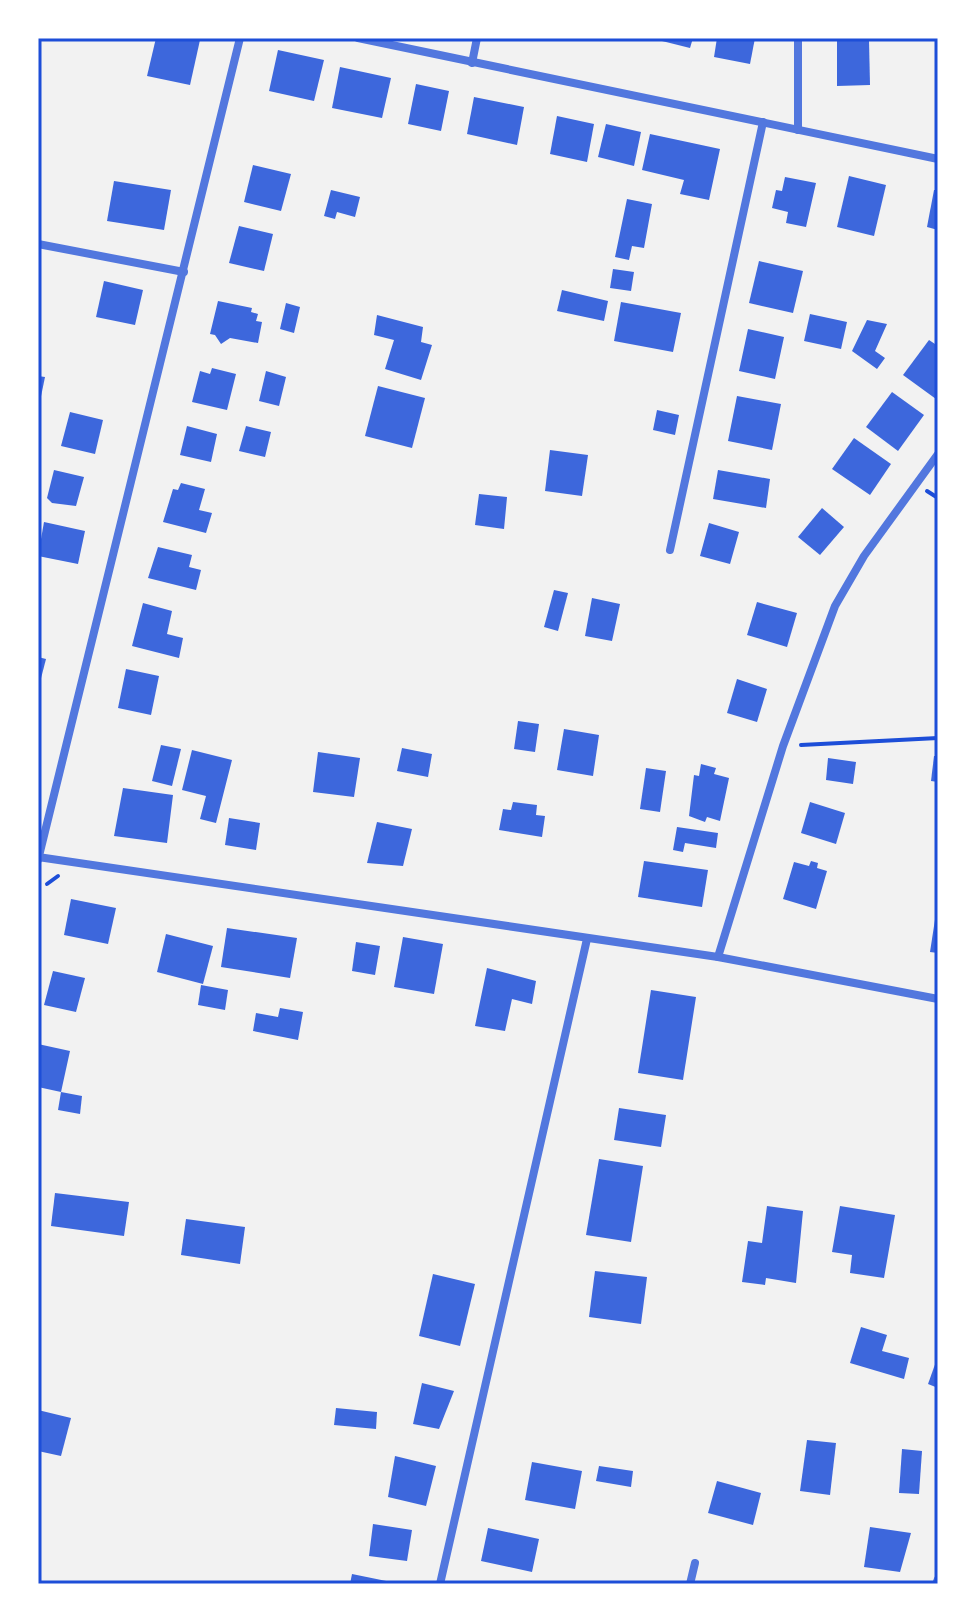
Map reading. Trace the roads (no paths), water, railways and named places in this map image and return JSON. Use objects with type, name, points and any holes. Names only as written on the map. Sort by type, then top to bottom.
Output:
[{"type":"street","points":[[240,38],[38,858],[718,957],[938,999]]},
{"type":"street","points":[[358,38],[938,159]]},
{"type":"street","points":[[472,63],[477,38]]},
{"type":"street","points":[[798,38],[798,130]]},
{"type":"street","points":[[670,550],[763,122]]},
{"type":"street","points":[[38,244],[184,272]]},
{"type":"street","points":[[718,957],[783,746],[835,606],[864,556],[938,454]]},
{"type":"street","points":[[440,1584],[587,939]]},
{"type":"street","points":[[690,1584],[695,1563]]}]
